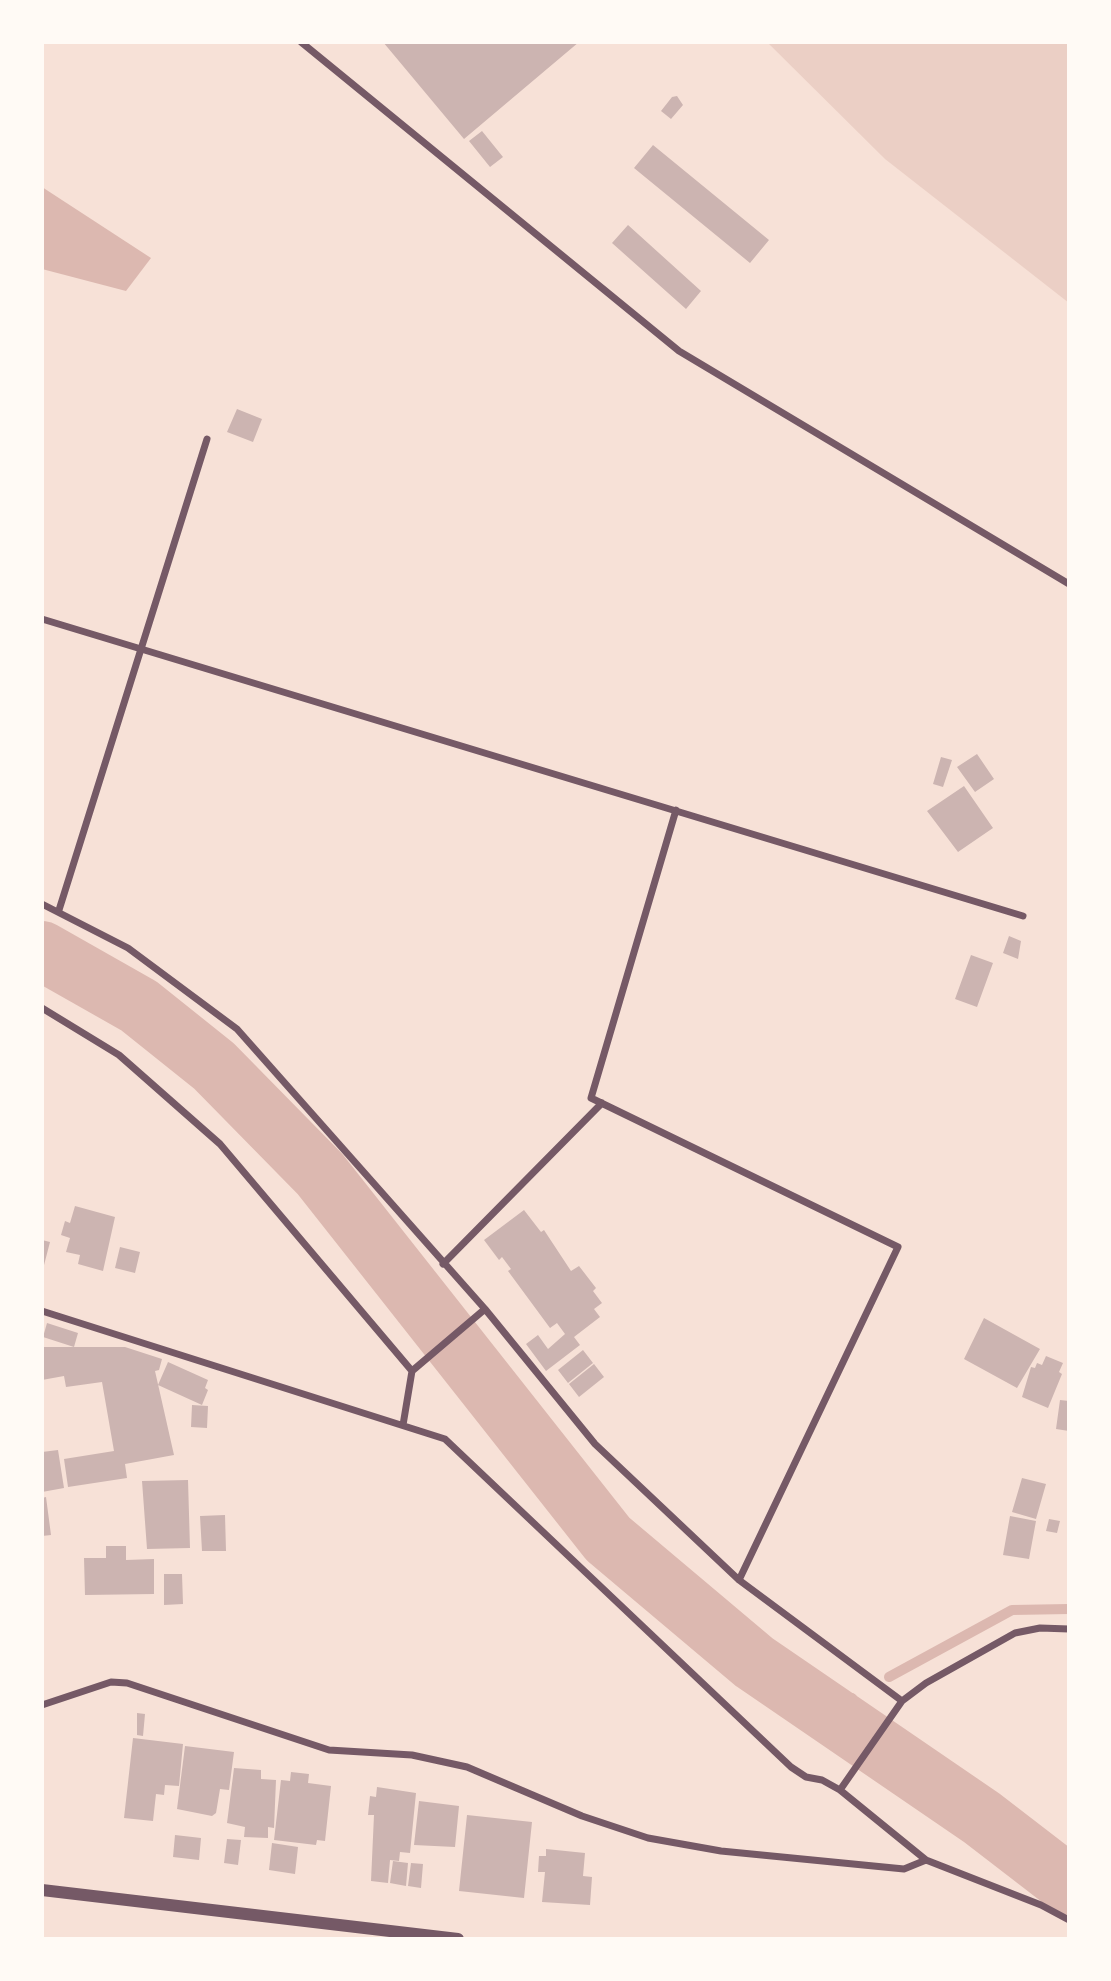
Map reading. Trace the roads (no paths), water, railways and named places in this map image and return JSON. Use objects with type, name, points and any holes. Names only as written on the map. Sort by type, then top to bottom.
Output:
[{"type":"street","points":[[301,42],[679,351],[1069,584]]},
{"type":"street","points":[[59,911],[207,439]]},
{"type":"street","points":[[42,619],[1023,916]]},
{"type":"street","points":[[676,810],[591,1098],[898,1247],[739,1580]]},
{"type":"street","points":[[42,904],[128,948],[237,1028],[485,1309],[595,1444],[739,1580],[902,1701]]},
{"type":"street","points":[[42,1009],[119,1055],[220,1144],[412,1371]]},
{"type":"street","points":[[443,1264],[601,1103]]},
{"type":"street","points":[[403,1425],[412,1371],[485,1309]]},
{"type":"street","points":[[42,1311],[445,1439],[791,1767],[806,1777],[822,1780],[840,1790],[926,1860],[1041,1905],[1069,1920]]},
{"type":"street","points":[[840,1790],[854,1766],[902,1701],[926,1683],[1016,1633],[1040,1628],[1069,1629]]},
{"type":"street","points":[[42,1705],[102,1684],[127,1682],[329,1750],[412,1755],[467,1767],[582,1816],[648,1838],[721,1851],[904,1868],[926,1860]]},
{"type":"street","points":[[42,1890],[458,1939]]},
{"type":"waterway","points":[[42,951],[139,1006],[214,1066],[320,1174],[608,1539],[754,1662],[982,1818],[1069,1885]]},
{"type":"waterway","points":[[889,1677],[1012,1610],[1069,1609]]},
{"type":"waterway","points":[[825,1713],[852,1698]]}]
